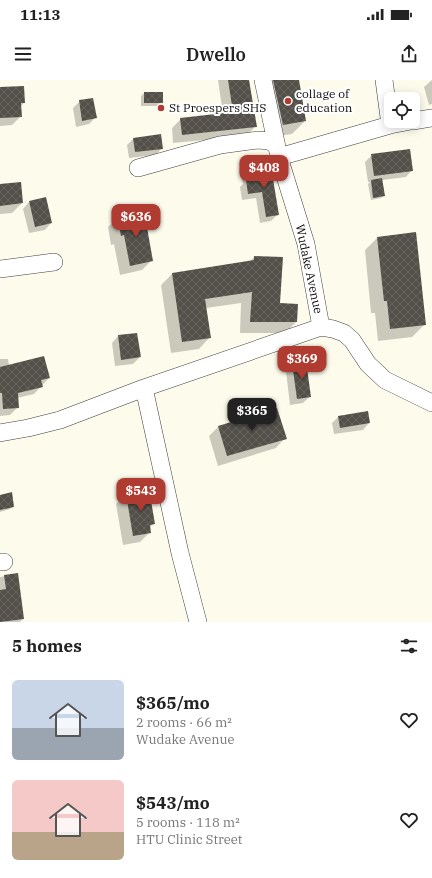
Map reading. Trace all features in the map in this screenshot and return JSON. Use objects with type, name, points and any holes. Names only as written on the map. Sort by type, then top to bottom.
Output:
[{"type":"street","name":"Wudake Avenue","points":[[0,433],[60,420],[144,388],[321,327],[306,244],[278,151],[263,80]]},
{"type":"street","points":[[384,80],[386,92]]},
{"type":"street","points":[[420,120],[432,118]]},
{"type":"street","points":[[138,168],[220,145],[258,140],[269,141],[278,151],[384,126]]},
{"type":"street","points":[[0,269],[54,262]]},
{"type":"street","points":[[321,327],[344,333],[352,340],[368,364],[386,380],[432,404]]},
{"type":"street","points":[[144,388],[180,553],[198,622]]},
{"type":"building","points":[[228,80],[249,80],[257,127],[182,135],[180,118],[233,112]]},
{"type":"building","name":"collage of education","points":[[273,80],[299,80],[306,121],[283,125]]},
{"type":"building","points":[[24,86],[25,103],[21,103],[22,117],[0,118],[0,87]]},
{"type":"building","points":[[144,92],[163,92],[163,103],[144,103]]},
{"type":"building","points":[[93,98],[97,118],[82,121],[79,100]]},
{"type":"building","points":[[161,134],[163,149],[135,152],[133,138]]},
{"type":"building","points":[[410,149],[413,171],[374,176],[371,154]]},
{"type":"building","points":[[271,167],[279,215],[266,217],[262,192],[248,194],[246,180],[249,179],[248,171]]},
{"type":"building","points":[[382,178],[385,196],[373,198],[371,180]]},
{"type":"building","points":[[21,182],[23,203],[0,206],[0,184]]},
{"type":"building","points":[[46,197],[52,223],[35,227],[29,201]]},
{"type":"building","points":[[144,211],[153,261],[130,266],[124,235],[121,236],[117,217]]},
{"type":"building","points":[[416,232],[426,325],[390,329],[387,301],[384,301],[377,237]]},
{"type":"building","points":[[254,256],[283,257],[280,303],[298,304],[297,322],[250,322],[252,292],[205,299],[211,338],[182,342],[172,273],[254,260]]},
{"type":"building","points":[[137,333],[141,357],[121,360],[118,335]]},
{"type":"building","points":[[44,356],[50,378],[41,380],[43,387],[18,393],[19,408],[3,409],[2,393],[0,393],[0,367]]},
{"type":"building","points":[[306,361],[311,397],[297,399],[292,363]]},
{"type":"building","points":[[277,408],[287,439],[227,456],[218,426]]},
{"type":"building","points":[[368,411],[370,423],[340,428],[338,416]]},
{"type":"building","points":[[149,489],[155,524],[150,525],[151,533],[133,536],[126,494]]},
{"type":"building","points":[[12,492],[14,507],[0,510],[0,495]]},
{"type":"building","points":[[18,573],[24,619],[0,622],[0,590],[6,589],[4,575]]},
{"type":"place","name":"collage of education","points":[[288,101]]},
{"type":"place","name":"St Proespers SHS","points":[[161,108]]}]
